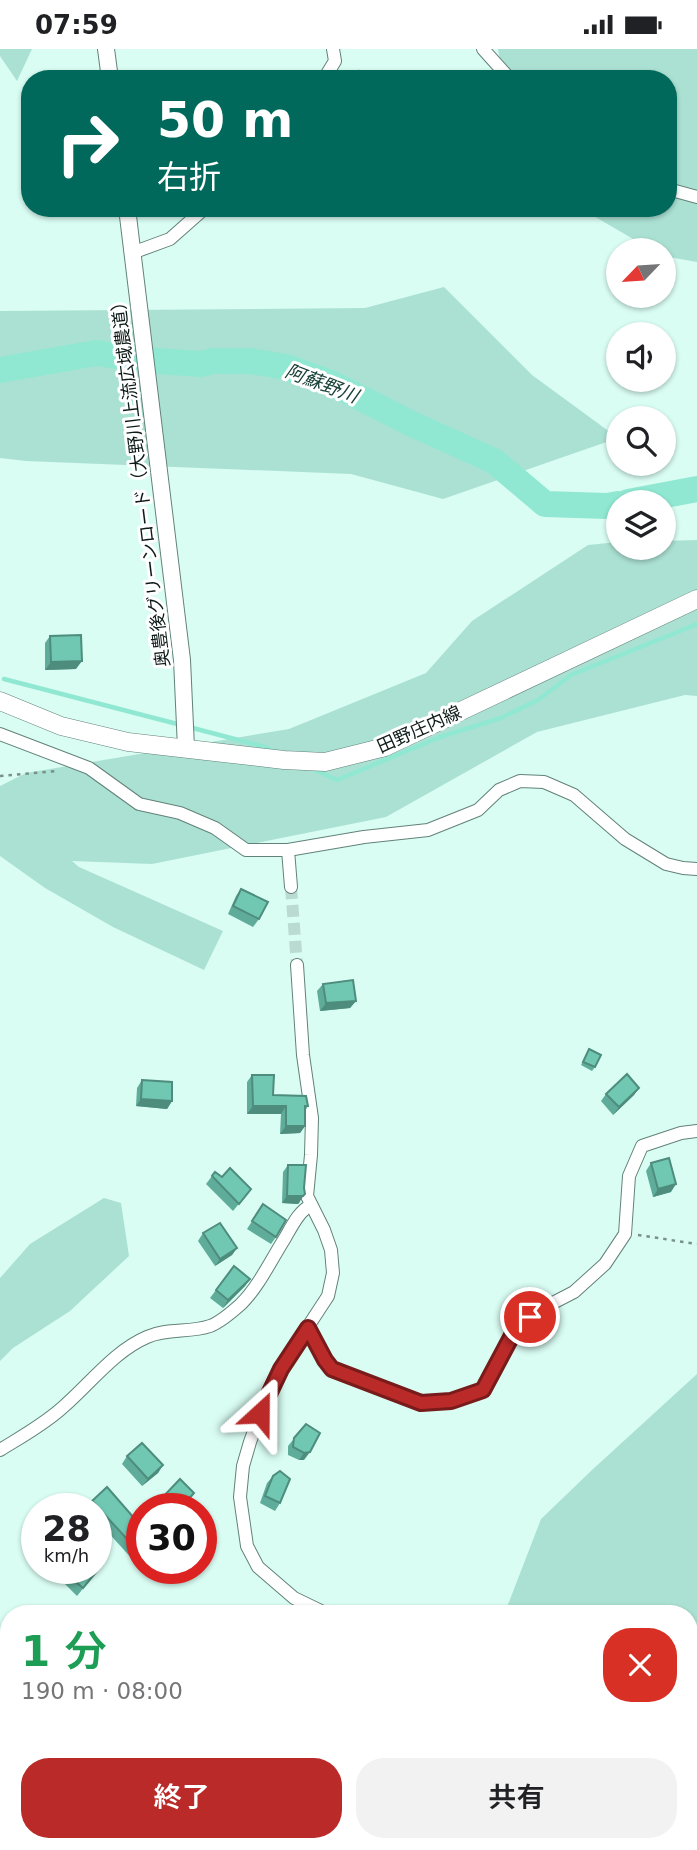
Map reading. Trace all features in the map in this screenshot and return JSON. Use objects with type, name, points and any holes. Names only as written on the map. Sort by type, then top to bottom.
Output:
[{"type":"main road","name":"田野庄内線","points":[[0,701],[61,726],[128,742],[325,762],[385,747],[697,599]]},
{"type":"street","points":[[106,49],[109,70]]},
{"type":"street","points":[[330,70],[335,61],[333,49]]},
{"type":"street","points":[[482,49],[502,70]]},
{"type":"street","points":[[677,191],[697,197]]},
{"type":"street","name":"奥豊後グリーンロード（大野川上流広域農道）","points":[[128,217],[182,660],[186,748]]},
{"type":"street","points":[[132,253],[170,239],[195,217]]},
{"type":"street","points":[[0,734],[89,768],[139,804],[180,813],[215,828],[246,850],[288,850],[364,837],[428,830],[478,810],[499,789],[520,781],[544,782],[574,795],[625,839],[666,864],[697,869]]},
{"type":"street","points":[[288,850],[291,887]]},
{"type":"street","points":[[297,965],[303,1055],[312,1118],[311,1155],[306,1188],[331,1250],[333,1273],[328,1296],[281,1369],[265,1400],[243,1467],[240,1497],[247,1546],[258,1567],[294,1598],[308,1605]]},
{"type":"street","points":[[308,1328],[332,1369],[421,1403],[451,1401],[483,1390],[516,1328],[545,1307],[574,1292],[605,1264],[625,1234],[629,1177],[642,1146],[681,1133],[697,1131]]},
{"type":"street","points":[[0,1450],[61,1409],[119,1355],[149,1336],[209,1326],[222,1320],[242,1303],[257,1284],[293,1224],[303,1210],[311,1205]]},
{"type":"path","points":[[0,776],[64,770]]},
{"type":"path","points":[[625,1234],[697,1244]]},
{"type":"green space","points":[[0,49],[32,49],[17,81],[0,56]]},
{"type":"green space","points":[[498,49],[697,49],[697,262],[676,258],[676,238],[631,238],[595,217],[677,217],[677,70],[502,70]]},
{"type":"green space","points":[[444,287],[532,375],[606,429],[606,442],[443,499],[351,474],[0,458],[0,311],[365,308]]},
{"type":"green space","points":[[697,540],[697,696],[685,695],[537,732],[386,817],[152,864],[72,861],[79,867],[223,931],[204,970],[113,927],[45,888],[0,856],[0,786],[26,773],[289,729],[426,673],[472,621],[588,545],[606,543],[606,560],[676,560],[676,541]]},
{"type":"green space","points":[[104,1198],[121,1203],[129,1256],[70,1311],[13,1348],[0,1361],[0,1278],[30,1244]]},
{"type":"green space","points":[[697,1374],[697,1605],[508,1605],[541,1519]]},
{"type":"building","points":[[81,635],[82,661],[51,662],[50,636]]},
{"type":"building","points":[[241,889],[268,902],[259,919],[233,906]]},
{"type":"building","points":[[353,980],[356,1001],[326,1003],[323,984]]},
{"type":"building","points":[[589,1049],[601,1055],[595,1067],[583,1062]]},
{"type":"building","points":[[627,1074],[639,1088],[619,1107],[606,1094]]},
{"type":"building","points":[[252,1075],[274,1075],[273,1095],[306,1096],[308,1106],[305,1106],[305,1126],[286,1126],[286,1106],[253,1106]]},
{"type":"building","points":[[142,1080],[172,1082],[172,1101],[141,1099]]},
{"type":"building","points":[[669,1158],[676,1184],[658,1189],[651,1163]]},
{"type":"building","points":[[288,1165],[306,1165],[303,1196],[287,1196]]},
{"type":"building","points":[[230,1168],[251,1189],[239,1204],[212,1176],[215,1172],[222,1177]]},
{"type":"building","points":[[263,1204],[286,1220],[276,1237],[252,1221]]},
{"type":"building","points":[[220,1223],[237,1248],[220,1259],[203,1233]]},
{"type":"building","points":[[234,1266],[250,1279],[228,1300],[216,1290]]},
{"type":"building","points":[[306,1424],[320,1433],[310,1452],[304,1453],[293,1447],[294,1438]]},
{"type":"building","points":[[142,1443],[163,1465],[148,1479],[127,1456]]},
{"type":"building","points":[[280,1471],[290,1479],[280,1503],[265,1496],[273,1476]]},
{"type":"building","points":[[180,1479],[194,1493],[167,1493]]},
{"type":"building","points":[[107,1487],[126,1509],[126,1538],[112,1523],[112,1493],[101,1493]]},
{"type":"waterway","name":"阿蘇野川","points":[[0,370],[96,353],[144,360],[200,364],[213,361],[250,361],[286,367],[331,383],[494,461],[545,504],[606,506]]},
{"type":"waterway","name":"阿蘇野川","points":[[676,493],[697,489]]},
{"type":"waterway","points":[[311,768],[337,780],[440,737],[501,718],[538,700],[571,675],[697,624]]},
{"type":"waterway","points":[[4,679],[181,725]]},
{"type":"waterway","points":[[189,727],[275,752]]},
{"type":"tunnel","points":[[291,887],[297,965]]},
{"type":"route","points":[[260,1413],[281,1369],[308,1328],[332,1369],[421,1403],[451,1401],[483,1390],[516,1328],[530,1317]]}]
